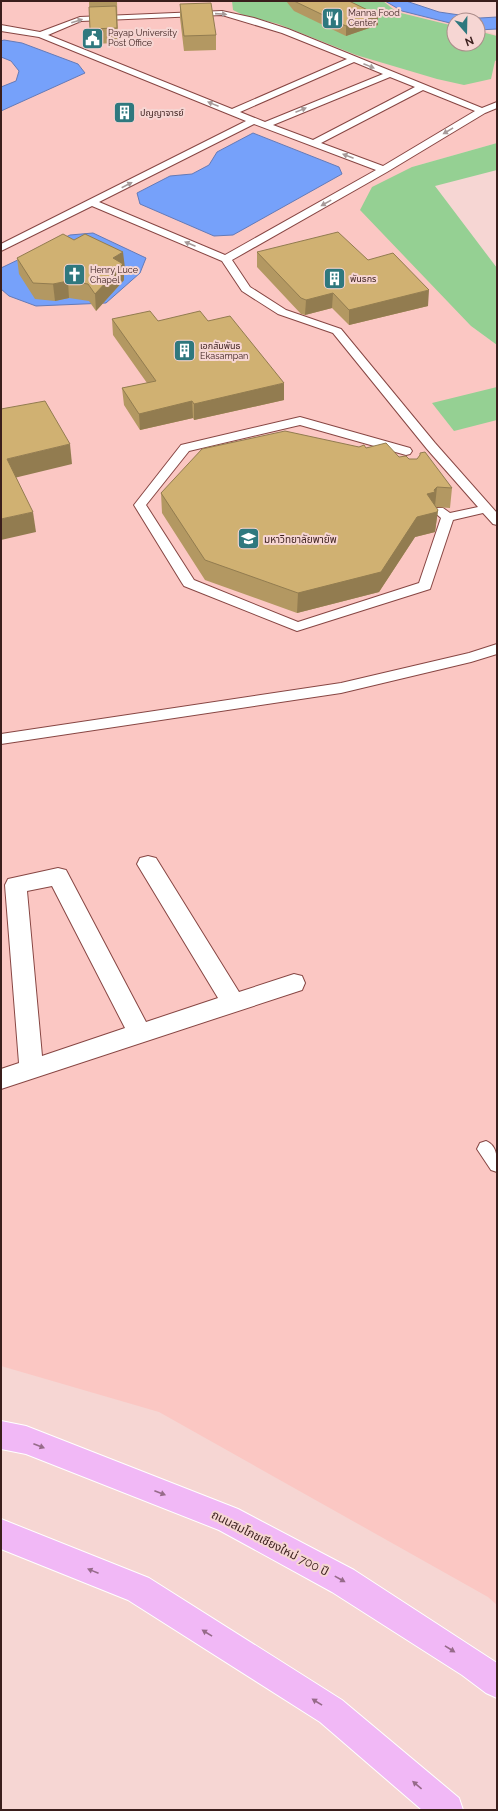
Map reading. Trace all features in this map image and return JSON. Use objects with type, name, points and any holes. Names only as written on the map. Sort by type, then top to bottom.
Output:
[{"type":"main road","name":"ถนนสมโภชเชียงใหม่ 700 ปี","points":[[1,1435],[26,1440],[228,1519],[342,1580],[473,1664],[497,1682]]},
{"type":"main road","points":[[1,1534],[138,1589],[330,1711],[447,1810]]},
{"type":"street","points":[[148,864],[233,1002]]},
{"type":"street","points":[[31,1069],[16,885],[58,876],[139,1032]]},
{"type":"street","points":[[1,1079],[139,1032],[294,983]]},
{"type":"lane","points":[[41,35],[80,19],[222,14],[251,20],[279,29],[482,111]]},
{"type":"lane","points":[[1,28],[41,35],[254,121],[384,170]]},
{"type":"lane","points":[[232,112],[354,59]]},
{"type":"lane","points":[[265,125],[390,74]]},
{"type":"lane","points":[[314,143],[422,87]]},
{"type":"lane","points":[[226,259],[384,170],[482,111],[497,104]]},
{"type":"lane","points":[[1,248],[254,121]]},
{"type":"lane","points":[[92,202],[226,259],[246,288],[282,312],[337,331],[431,446],[497,521]]},
{"type":"lane","points":[[431,446],[406,452],[300,421],[185,448],[140,505],[189,583],[297,627],[425,586],[443,514],[485,509]]},
{"type":"lane","points":[[404,464],[401,460],[406,452]]},
{"type":"lane","points":[[1,739],[341,688],[471,657],[497,649]]},
{"type":"shaded area","points":[[1,1],[387,1],[446,19],[446,52],[486,52],[486,32],[497,35],[497,143],[412,167],[471,326],[497,345],[497,1605],[488,1597],[159,1412],[1,1366]]},
{"type":"green space","points":[[232,1],[383,1],[397,12],[446,24],[446,52],[486,52],[486,33],[497,36],[497,60],[495,61],[491,79],[464,85],[437,79],[356,55],[278,24],[243,15],[233,10]]},
{"type":"green space","points":[[497,143],[497,170],[435,186],[497,268],[497,345],[471,326],[360,210],[372,187],[412,167]]},
{"type":"green space","points":[[497,387],[497,420],[454,431],[432,403]]},
{"type":"water","points":[[385,1],[406,1],[446,13],[446,22],[402,11]]},
{"type":"water","points":[[497,17],[497,29],[486,30],[486,18]]},
{"type":"water","points":[[4,40],[22,43],[78,64],[85,73],[1,111],[1,87],[16,81],[19,71],[11,61],[1,57],[1,41]]},
{"type":"water","points":[[253,133],[339,167],[342,174],[233,235],[214,236],[140,204],[137,193],[170,176],[192,174],[209,165],[217,152]]},
{"type":"water","points":[[93,233],[146,258],[140,273],[106,303],[36,306],[9,296],[1,289],[1,268],[70,235]]},
{"type":"building","points":[[294,1],[349,1],[378,15],[346,26]]},
{"type":"building","points":[[211,3],[216,35],[184,36],[180,4]]},
{"type":"building","points":[[116,6],[117,28],[90,29],[89,7]]},
{"type":"building","points":[[338,232],[368,260],[393,253],[429,290],[349,310],[333,293],[306,300],[301,298],[257,252]]},
{"type":"building","points":[[63,234],[74,240],[85,234],[123,252],[113,258],[123,264],[95,294],[88,284],[68,281],[53,284],[33,283],[17,258]]},
{"type":"building","points":[[150,311],[158,321],[200,311],[208,321],[230,316],[284,383],[194,404],[192,401],[139,414],[122,388],[156,381],[112,319]]},
{"type":"building","points":[[45,401],[70,444],[7,459],[33,512],[1,519],[1,409]]},
{"type":"building","points":[[285,431],[359,447],[364,445],[366,448],[386,443],[399,457],[406,456],[409,459],[417,459],[420,453],[425,452],[452,488],[437,487],[434,490],[435,492],[427,494],[438,510],[437,512],[417,517],[381,572],[298,593],[205,560],[161,493],[202,449]]},
{"type":"place","name":"Manna Food Center","points":[[333,18]]},
{"type":"place","name":"Payap University Post Office","points":[[92,38]]},
{"type":"place","name":"ปญญาจารย์","points":[[124,113]]},
{"type":"place","name":"Henry Luce Chapel","points":[[74,275]]},
{"type":"place","name":"พันธกร","points":[[335,279]]},
{"type":"place","name":"เอกสัมพันธ Ekasampan","points":[[185,351]]},
{"type":"place","name":"มหาวิทยาลัยพายัพ","points":[[249,539]]}]
